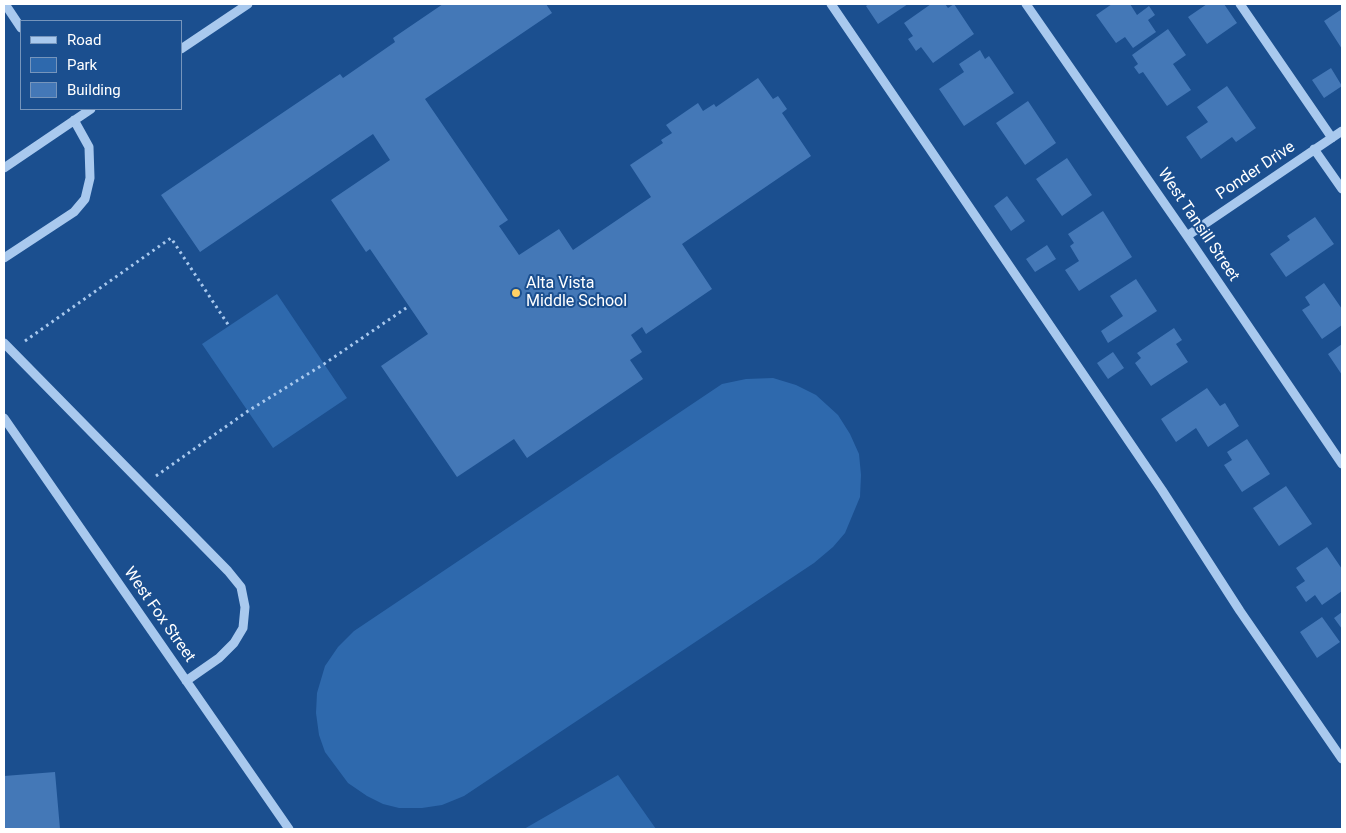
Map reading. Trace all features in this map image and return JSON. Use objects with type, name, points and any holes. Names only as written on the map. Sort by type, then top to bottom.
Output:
[{"type":"street","points":[[5,4],[20,26]]},
{"type":"street","points":[[182,47],[248,4]]},
{"type":"street","points":[[831,4],[1162,490],[1240,611],[1342,759]]},
{"type":"street","name":"West Tansill Street","points":[[1026,4],[1342,464]]},
{"type":"street","points":[[1240,4],[1332,138]]},
{"type":"street","points":[[4,168],[77,115],[90,110]]},
{"type":"street","points":[[4,258],[74,212],[85,199],[90,178],[89,147],[77,115]]},
{"type":"street","name":"Ponder Drive","points":[[1187,236],[1342,131]]},
{"type":"street","points":[[1314,149],[1342,189]]},
{"type":"street","points":[[4,343],[228,571],[241,588],[245,607],[243,628],[234,643],[219,658],[186,681]]},
{"type":"street","name":"West Fox Street","points":[[4,418],[289,829]]},
{"type":"path","points":[[11,351],[170,238],[229,326]]},
{"type":"path","points":[[143,485],[248,411],[324,364],[409,306]]},
{"type":"green space","points":[[277,294],[347,398],[273,448],[202,344]]},
{"type":"green space","points":[[773,378],[796,385],[816,395],[838,415],[850,434],[859,454],[861,475],[860,497],[845,533],[833,547],[814,563],[464,796],[442,805],[422,808],[399,808],[383,804],[348,783],[325,752],[319,735],[316,713],[317,693],[325,666],[338,647],[354,631],[722,384],[746,379]]},
{"type":"green space","points":[[618,775],[656,829],[524,829]]},
{"type":"building","points":[[443,4],[546,4],[552,13],[425,99],[508,220],[499,226],[519,255],[559,229],[573,250],[651,197],[630,165],[663,143],[661,140],[672,133],[666,125],[698,103],[703,111],[714,104],[716,107],[758,78],[773,99],[778,96],[787,109],[782,113],[811,156],[682,244],[712,289],[646,334],[642,327],[631,335],[642,352],[630,360],[643,379],[527,458],[514,439],[457,477],[381,366],[428,334],[370,249],[366,252],[331,200],[390,160],[373,134],[200,252],[161,195],[340,74],[343,78],[395,42],[393,38]]},
{"type":"building","points":[[869,4],[908,4],[878,24],[866,6]]},
{"type":"building","points":[[931,4],[945,4],[948,8],[954,4],[974,34],[933,63],[921,47],[916,51],[908,39],[913,36],[904,23]]},
{"type":"building","points":[[1112,4],[1130,4],[1137,15],[1149,6],[1155,15],[1148,20],[1156,32],[1133,48],[1125,37],[1116,43],[1096,15]]},
{"type":"building","points":[[1207,4],[1224,4],[1237,23],[1207,44],[1188,17]]},
{"type":"building","points":[[1342,9],[1342,49],[1324,21]]},
{"type":"building","points":[[1168,29],[1186,55],[1173,64],[1191,90],[1167,106],[1143,72],[1139,74],[1134,67],[1138,64],[1132,55]]},
{"type":"building","points":[[980,50],[985,59],[989,56],[1014,93],[964,126],[939,89],[964,72],[959,64]]},
{"type":"building","points":[[1331,68],[1342,86],[1324,98],[1312,80]]},
{"type":"building","points":[[1227,86],[1256,128],[1236,142],[1232,137],[1201,159],[1186,137],[1208,122],[1197,107]]},
{"type":"building","points":[[1028,101],[1056,143],[1025,165],[996,123]]},
{"type":"building","points":[[1067,158],[1092,195],[1062,216],[1036,179]]},
{"type":"building","points":[[1007,196],[1025,221],[1011,231],[994,206]]},
{"type":"building","points":[[1103,211],[1132,257],[1079,291],[1065,270],[1079,261],[1070,246],[1074,243],[1068,234]]},
{"type":"building","points":[[1315,217],[1334,244],[1286,277],[1270,254],[1290,240],[1287,236]]},
{"type":"building","points":[[1047,245],[1056,259],[1035,272],[1026,259]]},
{"type":"building","points":[[1136,279],[1157,311],[1108,343],[1101,331],[1123,316],[1110,296]]},
{"type":"building","points":[[1324,283],[1342,309],[1342,325],[1322,339],[1302,310],[1310,305],[1305,297]]},
{"type":"building","points":[[1174,328],[1182,340],[1176,344],[1188,362],[1151,386],[1135,363],[1141,358],[1137,353]]},
{"type":"building","points":[[1342,344],[1342,375],[1328,354]]},
{"type":"building","points":[[1113,352],[1124,368],[1108,379],[1097,363]]},
{"type":"building","points":[[1207,388],[1220,406],[1225,403],[1239,426],[1208,447],[1196,428],[1176,442],[1161,419]]},
{"type":"building","points":[[1247,439],[1270,474],[1242,492],[1224,465],[1232,460],[1227,452]]},
{"type":"building","points":[[1286,486],[1312,524],[1279,546],[1253,508]]},
{"type":"building","points":[[1327,547],[1342,569],[1342,591],[1322,605],[1315,595],[1306,602],[1296,587],[1305,581],[1296,568]]},
{"type":"building","points":[[1342,612],[1342,629],[1334,618]]},
{"type":"building","points":[[1322,617],[1340,642],[1317,658],[1300,632]]},
{"type":"building","points":[[55,772],[60,829],[4,829],[4,776]]},
{"type":"place","name":"Alta Vista Middle School","points":[[516,293]]}]
